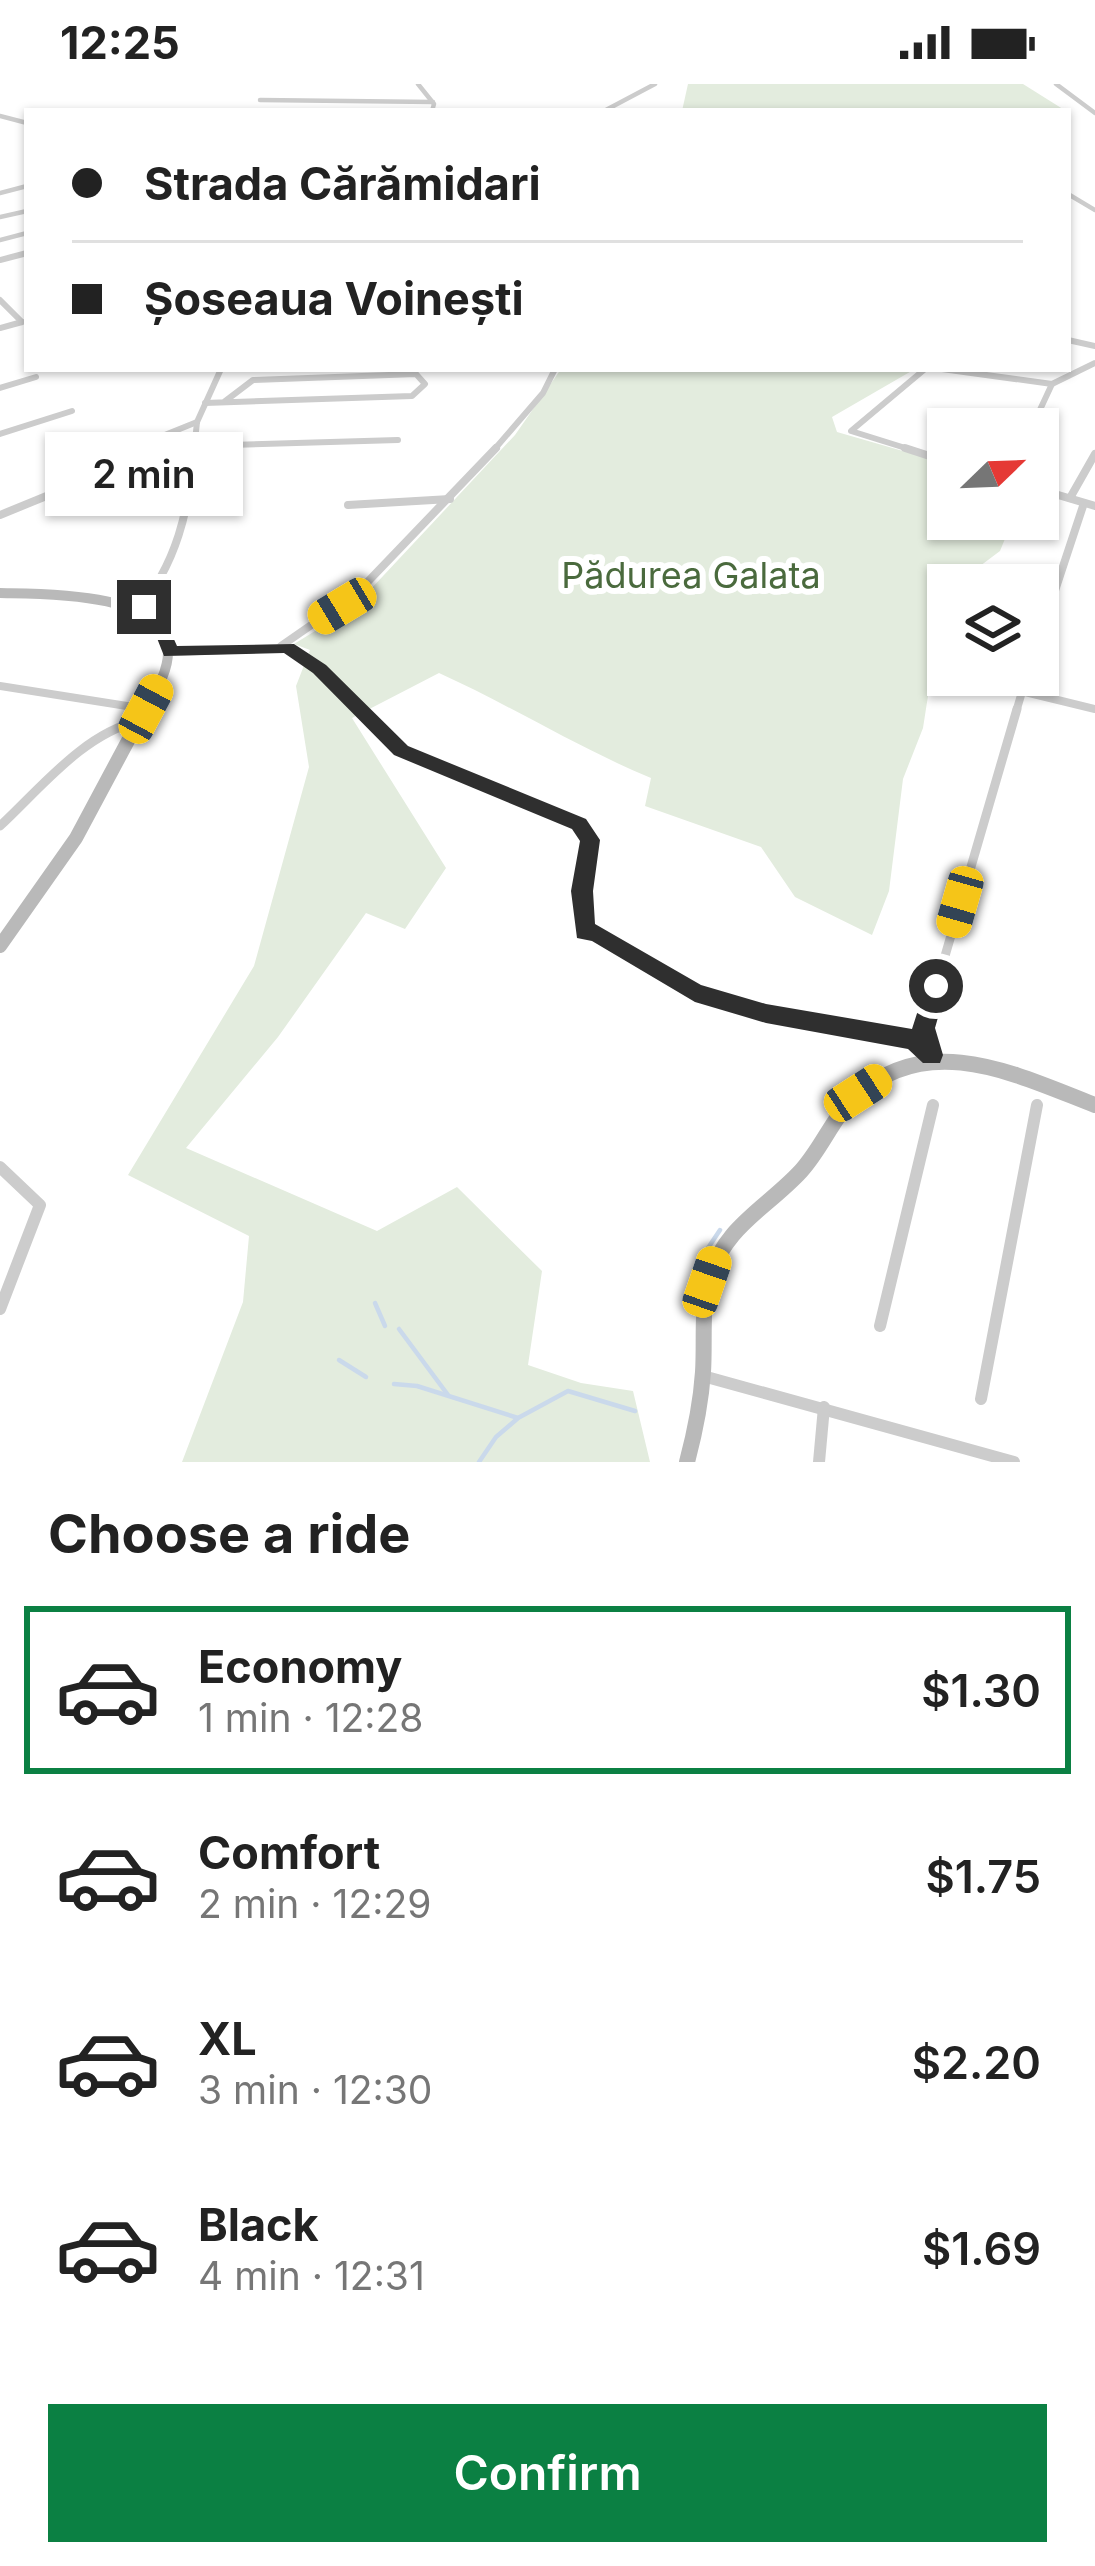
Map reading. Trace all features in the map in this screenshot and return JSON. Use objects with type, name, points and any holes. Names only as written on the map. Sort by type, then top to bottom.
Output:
[{"type":"main road","points":[[0,593],[95,597],[136,611],[162,630],[170,652],[142,715],[65,855],[0,946]]},
{"type":"main road","points":[[687,1462],[703,1376],[707,1282],[732,1228],[799,1174],[828,1128],[858,1093],[895,1068],[932,1055],[967,1060],[1095,1106]]},
{"type":"street","points":[[418,84],[433,101],[432,108]]},
{"type":"street","points":[[1056,84],[1095,113]]},
{"type":"street","points":[[610,108],[656,85]]},
{"type":"street","points":[[260,100],[433,101]]},
{"type":"street","points":[[0,300],[24,321]]},
{"type":"street","points":[[964,372],[1052,384],[1095,363]]},
{"type":"street","points":[[136,611],[161,583],[182,524],[193,491],[197,422],[219,372]]},
{"type":"street","points":[[170,652],[281,646],[356,594],[450,500],[543,393],[554,372]]},
{"type":"street","points":[[922,372],[851,430],[927,455]]},
{"type":"street","points":[[205,403],[412,396],[424,385],[416,374],[253,380],[224,402]]},
{"type":"street","points":[[0,388],[36,377]]},
{"type":"street","points":[[1041,408],[1052,384]]},
{"type":"street","points":[[0,434],[72,411]]},
{"type":"street","points":[[114,456],[197,422]]},
{"type":"street","points":[[194,446],[398,440]]},
{"type":"street","points":[[1070,498],[1095,454]]},
{"type":"street","points":[[0,515],[115,468]]},
{"type":"street","points":[[1059,495],[1090,504],[1059,586]]},
{"type":"street","points":[[348,505],[450,500]]},
{"type":"street","points":[[281,646],[320,669],[401,751],[579,824],[590,840],[582,891],[584,932],[596,932],[695,993],[727,1005],[914,1040],[932,1055]]},
{"type":"street","points":[[0,686],[142,715]]},
{"type":"street","points":[[932,1055],[924,1028],[1020,696]]},
{"type":"street","points":[[1042,696],[1095,709]]},
{"type":"street","points":[[0,826],[100,737],[142,715]]},
{"type":"street","points":[[880,1326],[933,1105]]},
{"type":"street","points":[[981,1399],[1037,1105]]},
{"type":"street","points":[[0,1167],[40,1205],[0,1309]]},
{"type":"street","points":[[703,1376],[1014,1462]]},
{"type":"street","points":[[819,1462],[824,1407]]},
{"type":"green space","points":[[688,84],[1023,84],[1061,108],[683,108]]},
{"type":"green space","name":"Pădurea Galata","points":[[559,372],[910,372],[832,417],[837,432],[927,458],[927,540],[1004,540],[1000,551],[983,564],[927,564],[928,696],[923,728],[903,779],[889,891],[872,935],[795,897],[761,847],[645,806],[651,778],[439,673],[352,718],[446,868],[405,929],[366,913],[278,1037],[186,1148],[377,1231],[457,1187],[542,1271],[528,1365],[581,1383],[633,1391],[650,1462],[182,1462],[243,1302],[249,1236],[128,1175],[254,966],[309,767],[296,686],[310,650],[294,644],[354,607],[515,435]]},
{"type":"waterway","points":[[696,1305],[702,1257],[720,1230]]},
{"type":"waterway","points":[[375,1303],[385,1326]]},
{"type":"waterway","points":[[399,1329],[448,1395]]},
{"type":"waterway","points":[[339,1360],[366,1377]]},
{"type":"waterway","points":[[394,1384],[417,1386],[518,1418],[568,1391],[635,1411]]},
{"type":"waterway","points":[[479,1462],[496,1437],[517,1419]]},
{"type":"route","points":[[144,607],[136,611],[162,630],[170,652],[288,648],[320,669],[401,751],[579,824],[590,840],[582,891],[584,932],[596,932],[695,993],[766,1014],[914,1040],[932,1055],[924,1028],[936,986]]}]
